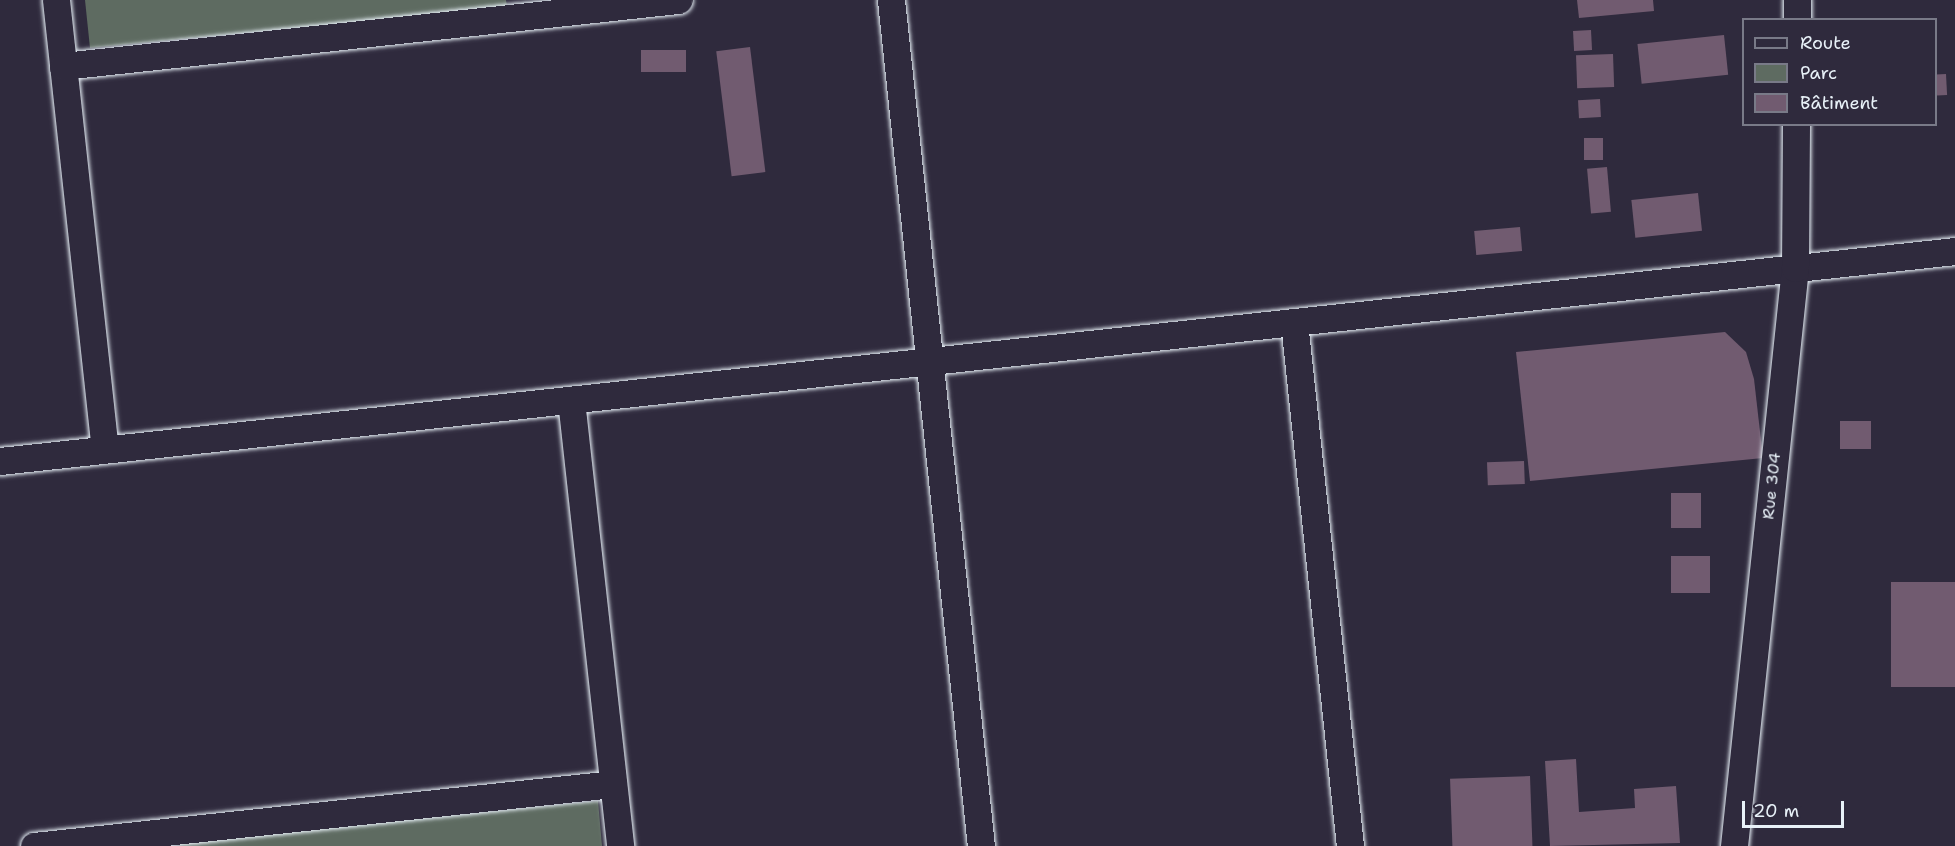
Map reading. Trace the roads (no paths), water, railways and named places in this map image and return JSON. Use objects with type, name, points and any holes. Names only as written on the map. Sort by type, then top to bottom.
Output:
[{"type":"street","points":[[56,0],[105,449]]},
{"type":"street","points":[[63,66],[529,8],[678,0]]},
{"type":"street","points":[[891,0],[981,846]]},
{"type":"street","points":[[1797,0],[1797,18]]},
{"type":"street","name":"Rue 304","points":[[1734,846],[1796,268],[1796,126]]},
{"type":"street","points":[[0,461],[1955,251]]},
{"type":"street","points":[[1294,322],[1350,846]]},
{"type":"street","points":[[571,400],[620,846]]},
{"type":"street","points":[[34,846],[154,840],[613,784]]}]
